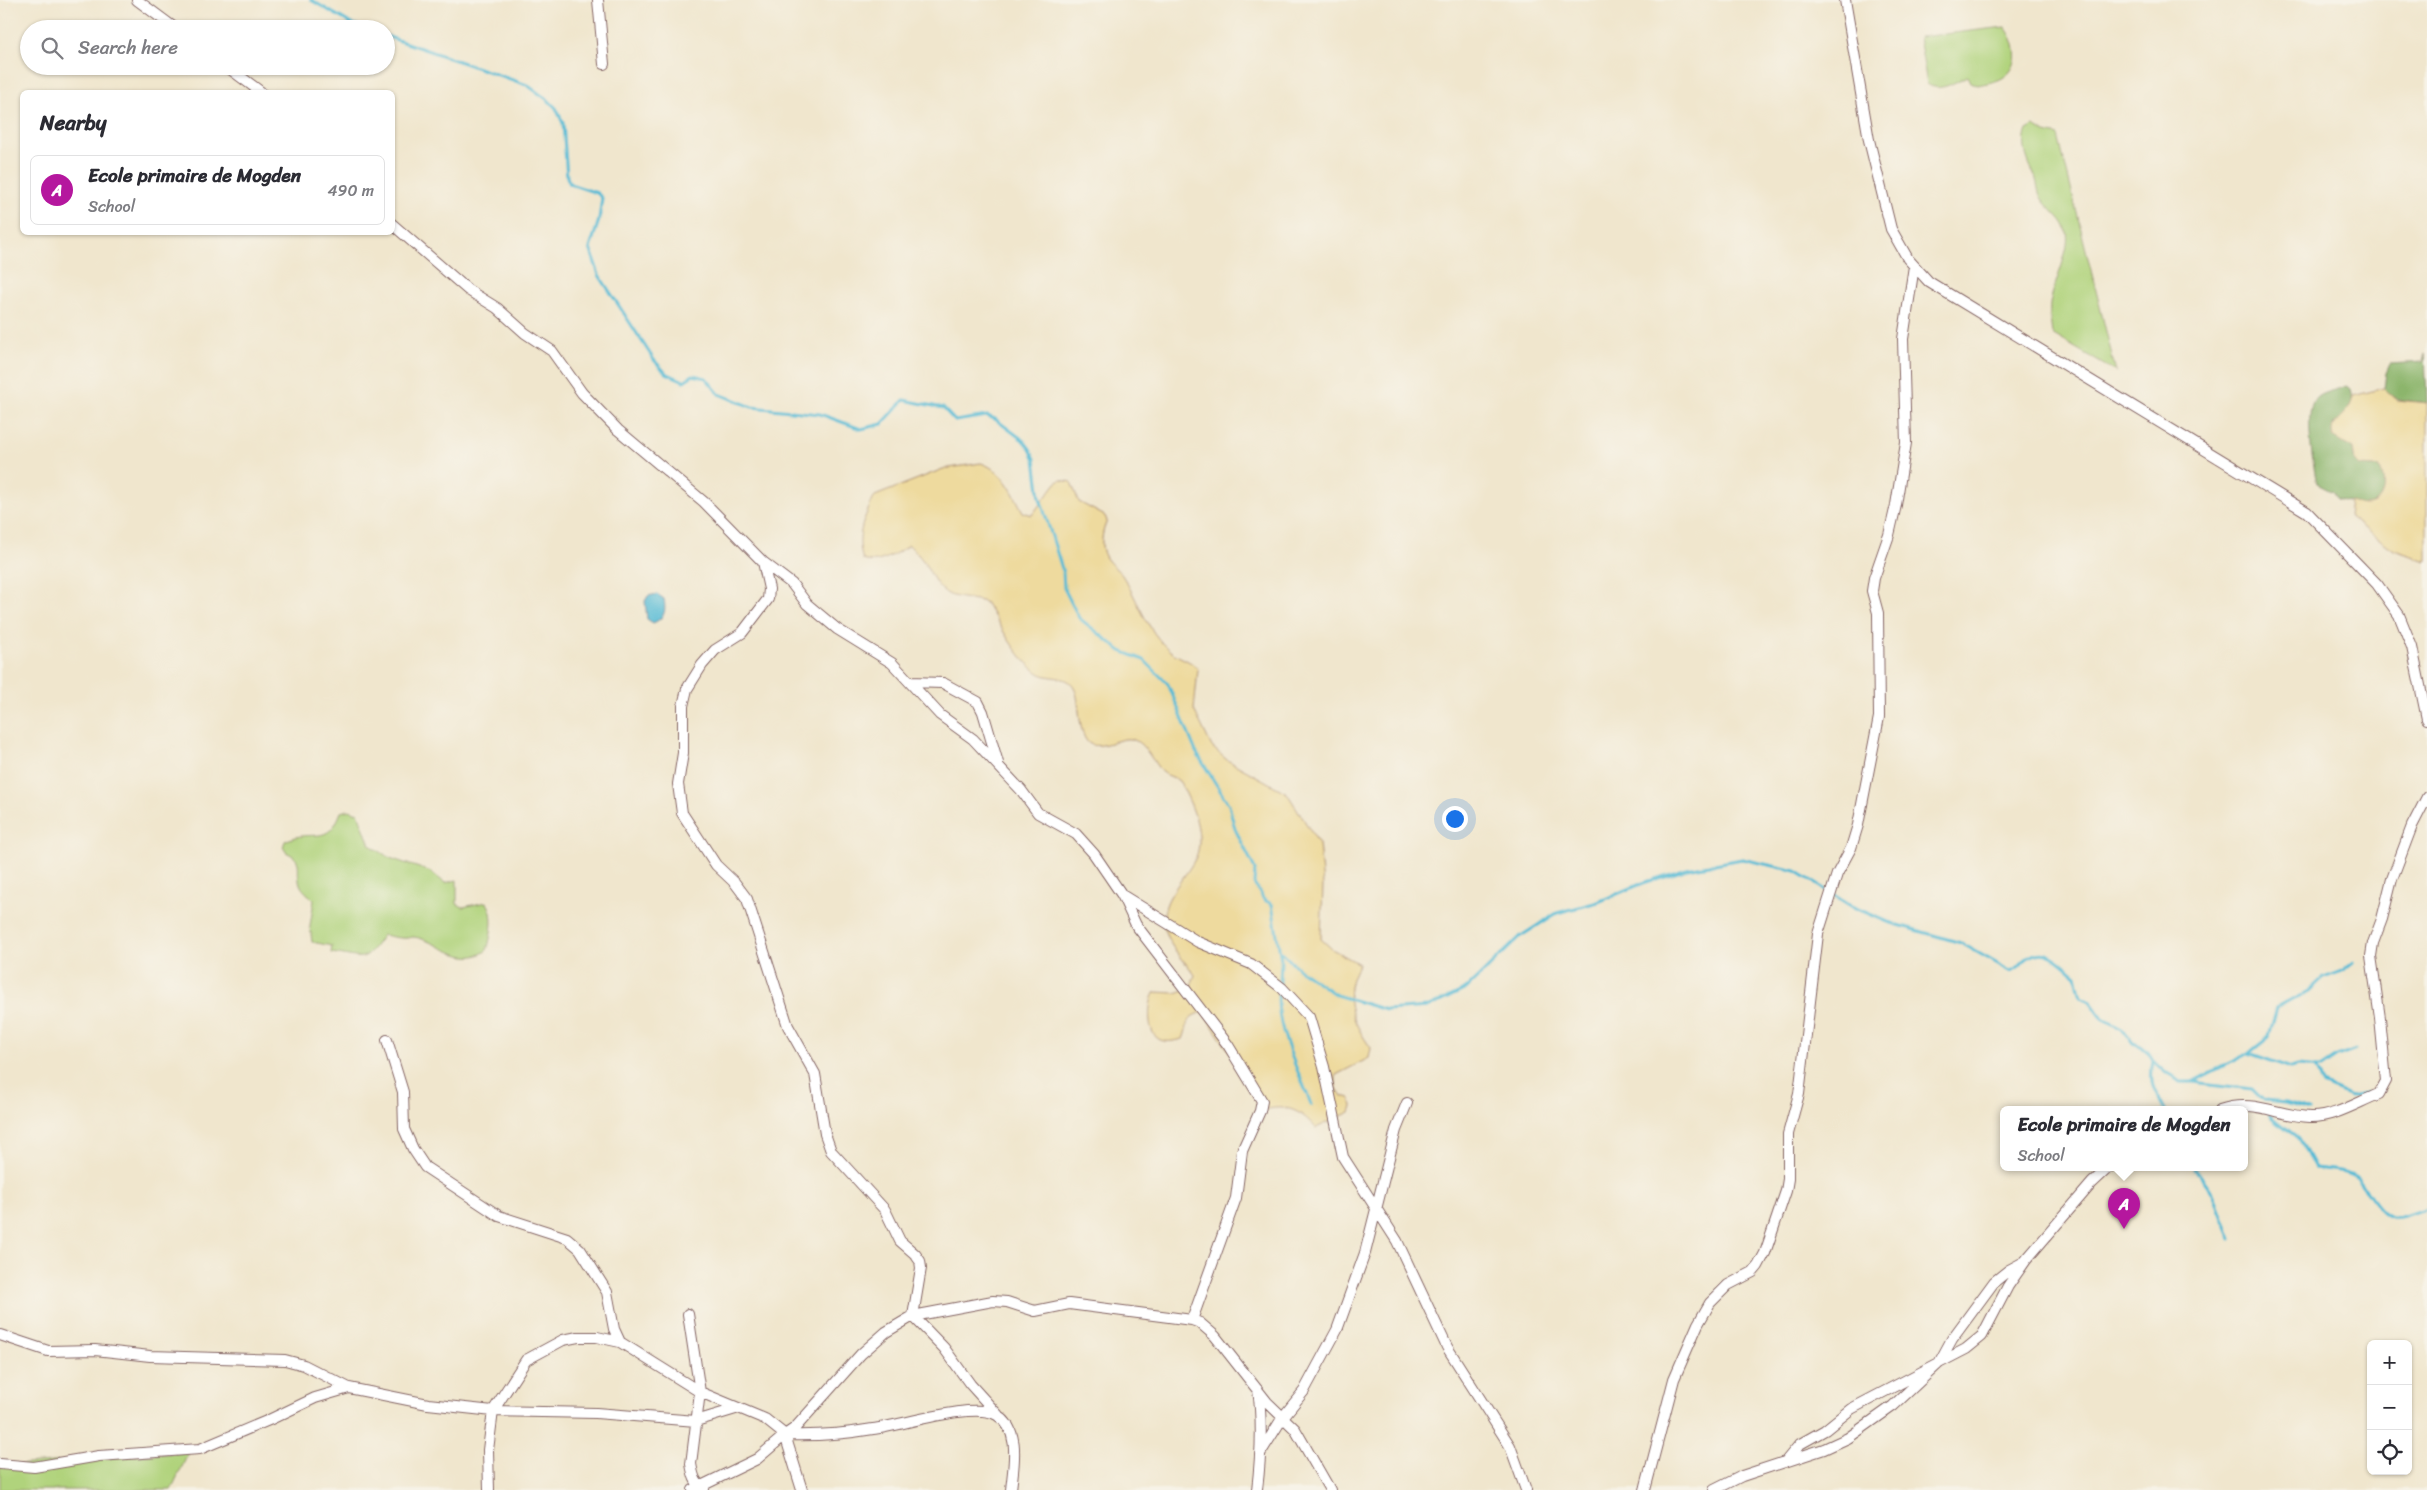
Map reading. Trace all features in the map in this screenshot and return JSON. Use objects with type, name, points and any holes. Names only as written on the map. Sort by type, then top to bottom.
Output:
[{"type":"street","points":[[137,0],[164,20]]},
{"type":"street","points":[[598,0],[604,64]]},
{"type":"street","points":[[1845,0],[1869,140],[1891,229],[1908,259],[1929,282],[2307,512],[2376,584],[2399,616],[2412,647],[2427,719]]},
{"type":"street","points":[[238,75],[258,90]]},
{"type":"street","points":[[395,227],[468,290],[497,308],[525,333],[552,351],[582,392],[618,430],[704,502],[763,562],[792,584],[807,604],[837,629],[892,664],[940,715],[962,730],[999,766],[1038,814],[1076,834],[1094,854],[1122,895],[1136,925],[1228,1045],[1262,1102],[1260,1111],[1242,1151],[1236,1198],[1227,1218],[1223,1237],[1192,1320]]},
{"type":"street","points":[[1645,1490],[1674,1379],[1698,1324],[1710,1303],[1728,1285],[1753,1272],[1758,1266],[1768,1245],[1786,1191],[1788,1179],[1788,1134],[1799,1094],[1818,934],[1837,874],[1851,848],[1858,825],[1879,717],[1879,618],[1872,591],[1874,578],[1889,535],[1896,505],[1906,443],[1903,339],[1914,266]]},
{"type":"street","points":[[763,562],[769,589],[768,599],[742,633],[715,650],[702,665],[687,689],[683,706],[683,754],[678,784],[679,800],[682,813],[716,865],[735,883],[747,899],[788,1026],[815,1074],[825,1134],[831,1151],[885,1210],[900,1241],[920,1261],[921,1268],[913,1316]]},
{"type":"street","points":[[910,682],[943,683],[978,702],[984,712],[999,766]]},
{"type":"street","points":[[2236,1106],[2244,1104],[2309,1118],[2323,1117],[2379,1094],[2383,1088],[2386,1080],[2371,956],[2373,943],[2382,920],[2396,870],[2412,826],[2427,796]]},
{"type":"street","points":[[1122,895],[1198,942],[1251,964],[1282,988],[1309,1017],[1324,1067],[1343,1157],[1397,1241],[1447,1347],[1510,1446],[1526,1490]]},
{"type":"street","points":[[387,1040],[404,1092],[404,1130],[413,1149],[426,1167],[499,1216],[567,1238],[580,1249],[607,1292],[614,1329],[620,1342]]},
{"type":"street","points":[[1261,1452],[1283,1418],[1304,1392],[1337,1330],[1365,1253],[1375,1207],[1396,1130],[1407,1103]]},
{"type":"street","points":[[1785,1462],[1800,1444],[1825,1430],[1851,1409],[1966,1349],[1982,1336],[2008,1286],[2026,1260],[2092,1183],[2105,1171]]},
{"type":"street","points":[[1714,1490],[1742,1476],[1824,1449],[1848,1438],[1894,1406],[1939,1363],[1952,1339],[1994,1282],[2026,1260]]},
{"type":"street","points":[[688,1314],[700,1392],[691,1464],[693,1476],[700,1489],[757,1459],[784,1435],[795,1428],[861,1354],[891,1328],[913,1316],[993,1301],[1008,1302],[1035,1311],[1069,1304],[1192,1320],[1200,1323],[1216,1336],[1257,1389],[1295,1429],[1330,1490]]},
{"type":"street","points":[[913,1316],[944,1348],[970,1384],[1007,1426],[1013,1441],[1015,1459],[1011,1490]]},
{"type":"street","points":[[0,1335],[48,1351],[94,1350],[150,1356],[285,1360],[304,1366],[349,1388],[428,1404],[494,1411],[567,1411],[696,1421],[739,1408]]},
{"type":"street","points":[[489,1490],[488,1450],[494,1411],[510,1388],[520,1367],[534,1354],[563,1340],[578,1337],[597,1337],[620,1342],[700,1392],[765,1419],[784,1435],[802,1490]]},
{"type":"street","points":[[0,1464],[34,1467],[99,1456],[200,1449],[315,1398],[349,1388]]},
{"type":"street","points":[[1257,1389],[1262,1417],[1257,1490]]},
{"type":"street","points":[[784,1435],[807,1436],[874,1429],[969,1410],[987,1411],[998,1415]]},
{"type":"green space","points":[[2005,27],[2012,39],[2015,60],[2010,72],[2004,77],[1978,85],[1970,82],[1967,76],[1942,87],[1927,84],[1919,37]]},
{"type":"green space","points":[[2034,126],[2046,133],[2058,136],[2116,372],[2052,334],[2050,304],[2065,256],[2067,237],[2066,229],[2061,221],[2040,196],[2027,158],[2025,136],[2027,130]]},
{"type":"green space","points":[[2425,354],[2427,403],[2398,399],[2388,393],[2384,388],[2386,373],[2390,364],[2423,362]]},
{"type":"green space","points":[[2346,386],[2351,389],[2352,401],[2346,414],[2333,425],[2334,437],[2353,449],[2355,462],[2359,466],[2379,467],[2383,478],[2384,490],[2379,500],[2367,505],[2336,499],[2333,492],[2317,484],[2310,438],[2310,412],[2317,397]]},
{"type":"green space","points":[[348,810],[358,813],[370,845],[390,858],[431,872],[445,883],[457,880],[457,904],[463,907],[486,902],[492,919],[487,950],[478,955],[460,955],[423,939],[383,935],[371,951],[362,957],[356,957],[331,953],[332,946],[312,942],[310,926],[314,900],[300,884],[296,859],[286,852],[283,847],[285,841],[295,837],[325,834],[336,823],[341,812]]},
{"type":"green space","points":[[189,1452],[171,1490],[0,1490],[0,1466]]},
{"type":"sand","points":[[2384,388],[2397,400],[2427,403],[2427,561],[2394,550],[2348,516],[2350,502],[2366,505],[2373,504],[2378,500],[2383,490],[2383,478],[2379,467],[2359,466],[2355,462],[2353,449],[2333,437],[2333,427],[2348,410],[2353,396]]},
{"type":"sand","points":[[981,463],[1001,476],[1011,489],[1023,512],[1032,515],[1056,483],[1061,480],[1071,482],[1079,502],[1105,516],[1107,521],[1103,534],[1102,549],[1106,558],[1128,584],[1148,624],[1161,642],[1173,653],[1192,663],[1198,669],[1194,710],[1212,747],[1227,760],[1287,793],[1319,844],[1323,885],[1321,939],[1332,949],[1359,964],[1353,975],[1349,997],[1358,1028],[1371,1048],[1369,1058],[1336,1075],[1336,1087],[1342,1096],[1350,1098],[1352,1106],[1350,1112],[1316,1128],[1303,1116],[1291,1109],[1277,1108],[1260,1111],[1262,1101],[1203,1012],[1192,1016],[1188,1021],[1183,1039],[1166,1041],[1156,1037],[1150,1021],[1151,1002],[1155,992],[1176,993],[1190,988],[1195,975],[1170,943],[1165,931],[1164,920],[1168,901],[1196,857],[1199,842],[1195,817],[1181,784],[1162,772],[1145,748],[1136,741],[1126,739],[1105,745],[1090,744],[1083,734],[1076,693],[1071,683],[1067,680],[1046,676],[1037,672],[1021,657],[985,602],[953,596],[945,592],[935,581],[922,559],[909,545],[881,560],[863,560],[860,535],[867,511],[875,496],[943,469]]},
{"type":"water","points":[[657,594],[664,599],[665,611],[660,619],[653,623],[647,619],[645,601],[648,596]]},
{"type":"waterway","points":[[311,0],[345,20]]},
{"type":"waterway","points":[[395,39],[527,85],[556,108],[563,123],[567,177],[570,184],[597,193],[602,198],[599,220],[590,248],[599,275],[654,360],[666,373],[684,381],[693,375],[706,378],[719,394],[752,407],[820,414],[861,429],[882,424],[904,400],[943,408],[955,421],[987,416],[995,419],[1023,440],[1035,459],[1040,498],[1063,572],[1064,588],[1079,618],[1121,651],[1144,660],[1168,684],[1196,752],[1229,805],[1235,829],[1255,869],[1254,884],[1264,900],[1272,904],[1281,960],[1280,983]]},
{"type":"waterway","points":[[1280,951],[1300,970],[1336,995],[1386,1010],[1429,1007],[1466,989],[1521,936],[1557,913],[1598,902],[1643,883],[1687,869],[1742,859],[1796,871],[1851,906],[1888,922],[1961,943],[2010,971],[2017,968],[2032,955],[2039,953],[2052,956],[2076,975],[2081,997],[2090,1001],[2103,1019],[2122,1029],[2133,1043],[2141,1046],[2148,1052],[2155,1063],[2167,1074],[2181,1082],[2192,1082],[2249,1053],[2291,1068],[2298,1066],[2321,1068],[2337,1057],[2356,1050]]},
{"type":"waterway","points":[[2249,1053],[2269,1037],[2277,1008],[2309,991],[2323,978],[2342,971],[2354,961]]},
{"type":"waterway","points":[[1279,989],[1278,1003],[1283,1032],[1311,1105]]},
{"type":"waterway","points":[[2153,1060],[2153,1086],[2163,1106]]},
{"type":"waterway","points":[[2315,1067],[2322,1084],[2350,1096],[2366,1093]]},
{"type":"waterway","points":[[2193,1082],[2252,1089],[2264,1101],[2285,1103],[2308,1110]]},
{"type":"waterway","points":[[2269,1112],[2271,1116],[2299,1139],[2315,1168],[2341,1171],[2356,1177],[2380,1210],[2386,1215],[2398,1217],[2427,1208]]},
{"type":"waterway","points":[[2197,1171],[2213,1193],[2231,1239]]},
{"type":"place","name":"Ecole primaire de Mogden","points":[[2124,1229]]}]
